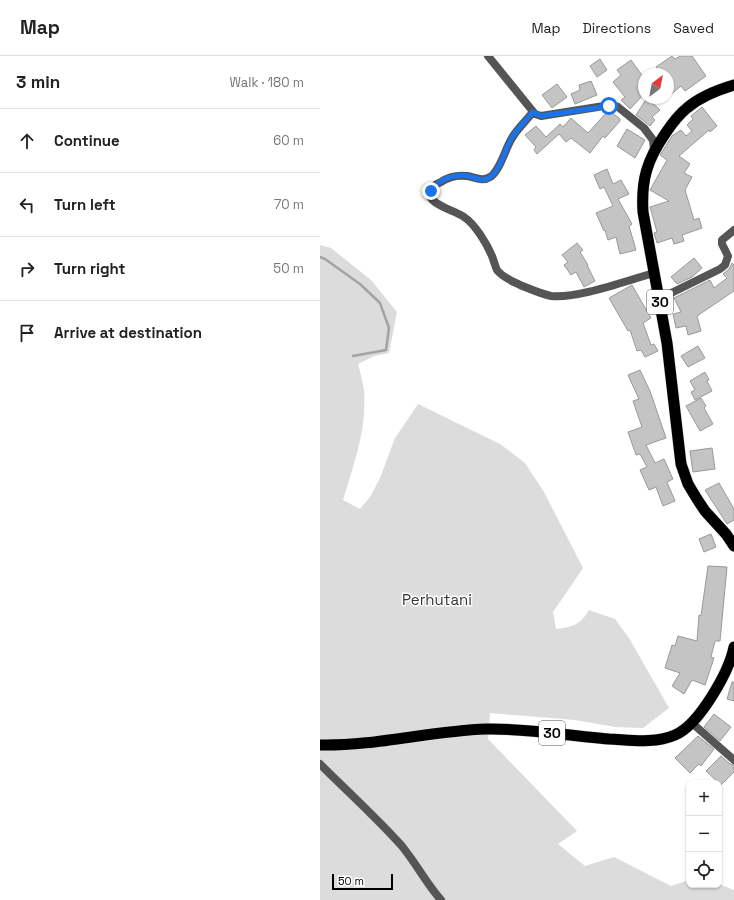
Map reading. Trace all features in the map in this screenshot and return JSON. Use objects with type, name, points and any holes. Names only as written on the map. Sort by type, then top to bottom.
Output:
[{"type":"highway","name":"30","points":[[734,84],[700,98],[686,108],[672,123],[654,150],[648,163],[642,199],[672,376],[679,454],[684,475],[688,484],[705,510],[726,534],[734,546]]},
{"type":"highway","name":"30","points":[[320,745],[392,740],[444,732],[509,729],[536,730],[586,737],[653,741],[676,735],[692,723],[709,701],[718,685],[730,661],[734,647]]},
{"type":"street","points":[[488,56],[533,112],[541,116],[604,106],[614,106],[623,110],[644,128],[653,140],[654,150]]},
{"type":"street","points":[[533,112],[513,136],[494,174],[485,180],[467,176],[455,176],[444,180],[435,185],[431,191],[431,200],[441,206],[459,213],[470,222],[492,254],[498,272],[531,290],[551,296],[570,296],[654,273]]},
{"type":"street","points":[[659,299],[725,265],[728,256],[722,244],[722,240],[734,230]]},
{"type":"street","points":[[692,723],[734,760]]},
{"type":"street","points":[[320,764],[392,835],[413,861],[426,883],[441,900]]},
{"type":"green space","name":"Perhutani","points":[[320,245],[331,248],[371,280],[397,312],[389,353],[374,356],[358,364],[364,391],[364,419],[359,446],[343,500],[360,509],[370,497],[380,478],[395,438],[418,404],[500,444],[525,463],[544,492],[583,568],[553,612],[556,629],[576,624],[589,610],[615,619],[629,638],[669,708],[643,728],[615,727],[575,720],[490,713],[488,739],[577,831],[558,844],[585,866],[614,857],[671,886],[686,881],[686,888],[722,888],[722,885],[734,890],[734,900],[320,900]]},
{"type":"building","points":[[672,56],[675,59],[680,56],[692,56],[706,76],[685,91],[681,86],[674,92],[674,68],[656,67]]},
{"type":"building","points":[[600,59],[607,70],[597,77],[590,66]]},
{"type":"building","points":[[631,60],[638,70],[638,100],[630,109],[621,100],[625,97],[613,82],[621,75],[617,70]]},
{"type":"building","points":[[591,81],[597,95],[575,104],[571,94],[580,90],[579,85]]},
{"type":"building","points":[[557,84],[567,97],[552,108],[542,95]]},
{"type":"building","points":[[643,104],[654,104],[660,110],[652,117],[655,120],[650,126],[636,115]]},
{"type":"building","points":[[702,107],[717,126],[710,132],[709,130],[679,156],[690,164],[684,173],[692,177],[685,190],[694,220],[699,218],[702,228],[682,235],[684,241],[674,244],[672,238],[657,243],[654,233],[657,232],[650,207],[669,201],[650,190],[667,160],[660,155],[672,136],[681,130],[686,136],[692,131],[687,125],[693,119],[691,116]]},
{"type":"building","points":[[607,112],[611,112],[620,119],[620,121],[605,138],[603,136],[590,153],[571,138],[566,142],[559,134],[537,154],[534,150],[536,147],[525,135],[536,126],[546,137],[560,124],[563,127],[571,118],[588,133]]},
{"type":"building","points":[[627,129],[645,140],[635,158],[617,146]]},
{"type":"building","points":[[607,169],[613,184],[621,180],[629,194],[618,199],[632,224],[629,226],[636,250],[620,254],[616,237],[608,240],[605,230],[604,231],[596,213],[613,206],[604,187],[600,189],[594,175]]},
{"type":"building","points":[[577,243],[583,250],[580,252],[595,281],[584,287],[576,272],[571,275],[564,265],[568,262],[562,255]]},
{"type":"building","points":[[694,258],[702,268],[692,277],[677,284],[671,277]]},
{"type":"building","points":[[732,263],[734,265],[734,291],[697,316],[701,331],[688,335],[686,326],[676,328],[673,314],[681,312],[674,298],[710,280],[714,288],[727,278],[723,274],[729,269]]},
{"type":"building","points":[[632,285],[651,318],[643,323],[651,345],[654,344],[658,351],[645,357],[641,350],[637,351],[630,330],[628,331],[609,298]]},
{"type":"building","points":[[698,346],[705,358],[688,367],[681,356]]},
{"type":"building","points":[[640,370],[650,391],[666,438],[646,445],[655,463],[664,459],[673,479],[667,482],[675,501],[663,506],[656,487],[649,490],[640,470],[647,467],[640,454],[636,455],[628,432],[642,427],[633,401],[639,399],[628,375]]},
{"type":"building","points":[[705,372],[709,380],[707,381],[712,391],[695,400],[691,392],[695,390],[690,381]]},
{"type":"building","points":[[701,398],[706,406],[704,408],[713,424],[700,431],[686,406]]},
{"type":"building","points":[[712,448],[715,469],[693,472],[690,451]]},
{"type":"building","points":[[719,483],[734,509],[734,520],[727,524],[705,490]]},
{"type":"building","points":[[711,534],[716,547],[704,552],[699,539]]},
{"type":"building","points":[[708,566],[727,567],[720,641],[715,641],[711,657],[714,658],[705,685],[692,680],[684,694],[672,686],[680,673],[665,668],[672,645],[675,646],[678,636],[697,641],[699,615],[701,616]]},
{"type":"building","points":[[732,682],[734,682],[734,701],[727,699]]},
{"type":"building","points":[[714,714],[731,727],[720,741],[704,727]]},
{"type":"building","points":[[698,736],[714,749],[701,766],[699,764],[690,773],[675,758]]},
{"type":"building","points":[[721,756],[730,764],[734,765],[734,772],[722,784],[722,780],[716,780],[706,771]]},
{"type":"waterway","points":[[320,257],[360,284],[380,303],[389,328],[386,350],[353,356]]},
{"type":"route","points":[[431,191],[435,185],[455,176],[467,176],[485,180],[490,178],[498,167],[513,136],[533,112],[538,116],[541,116],[609,106]]}]
